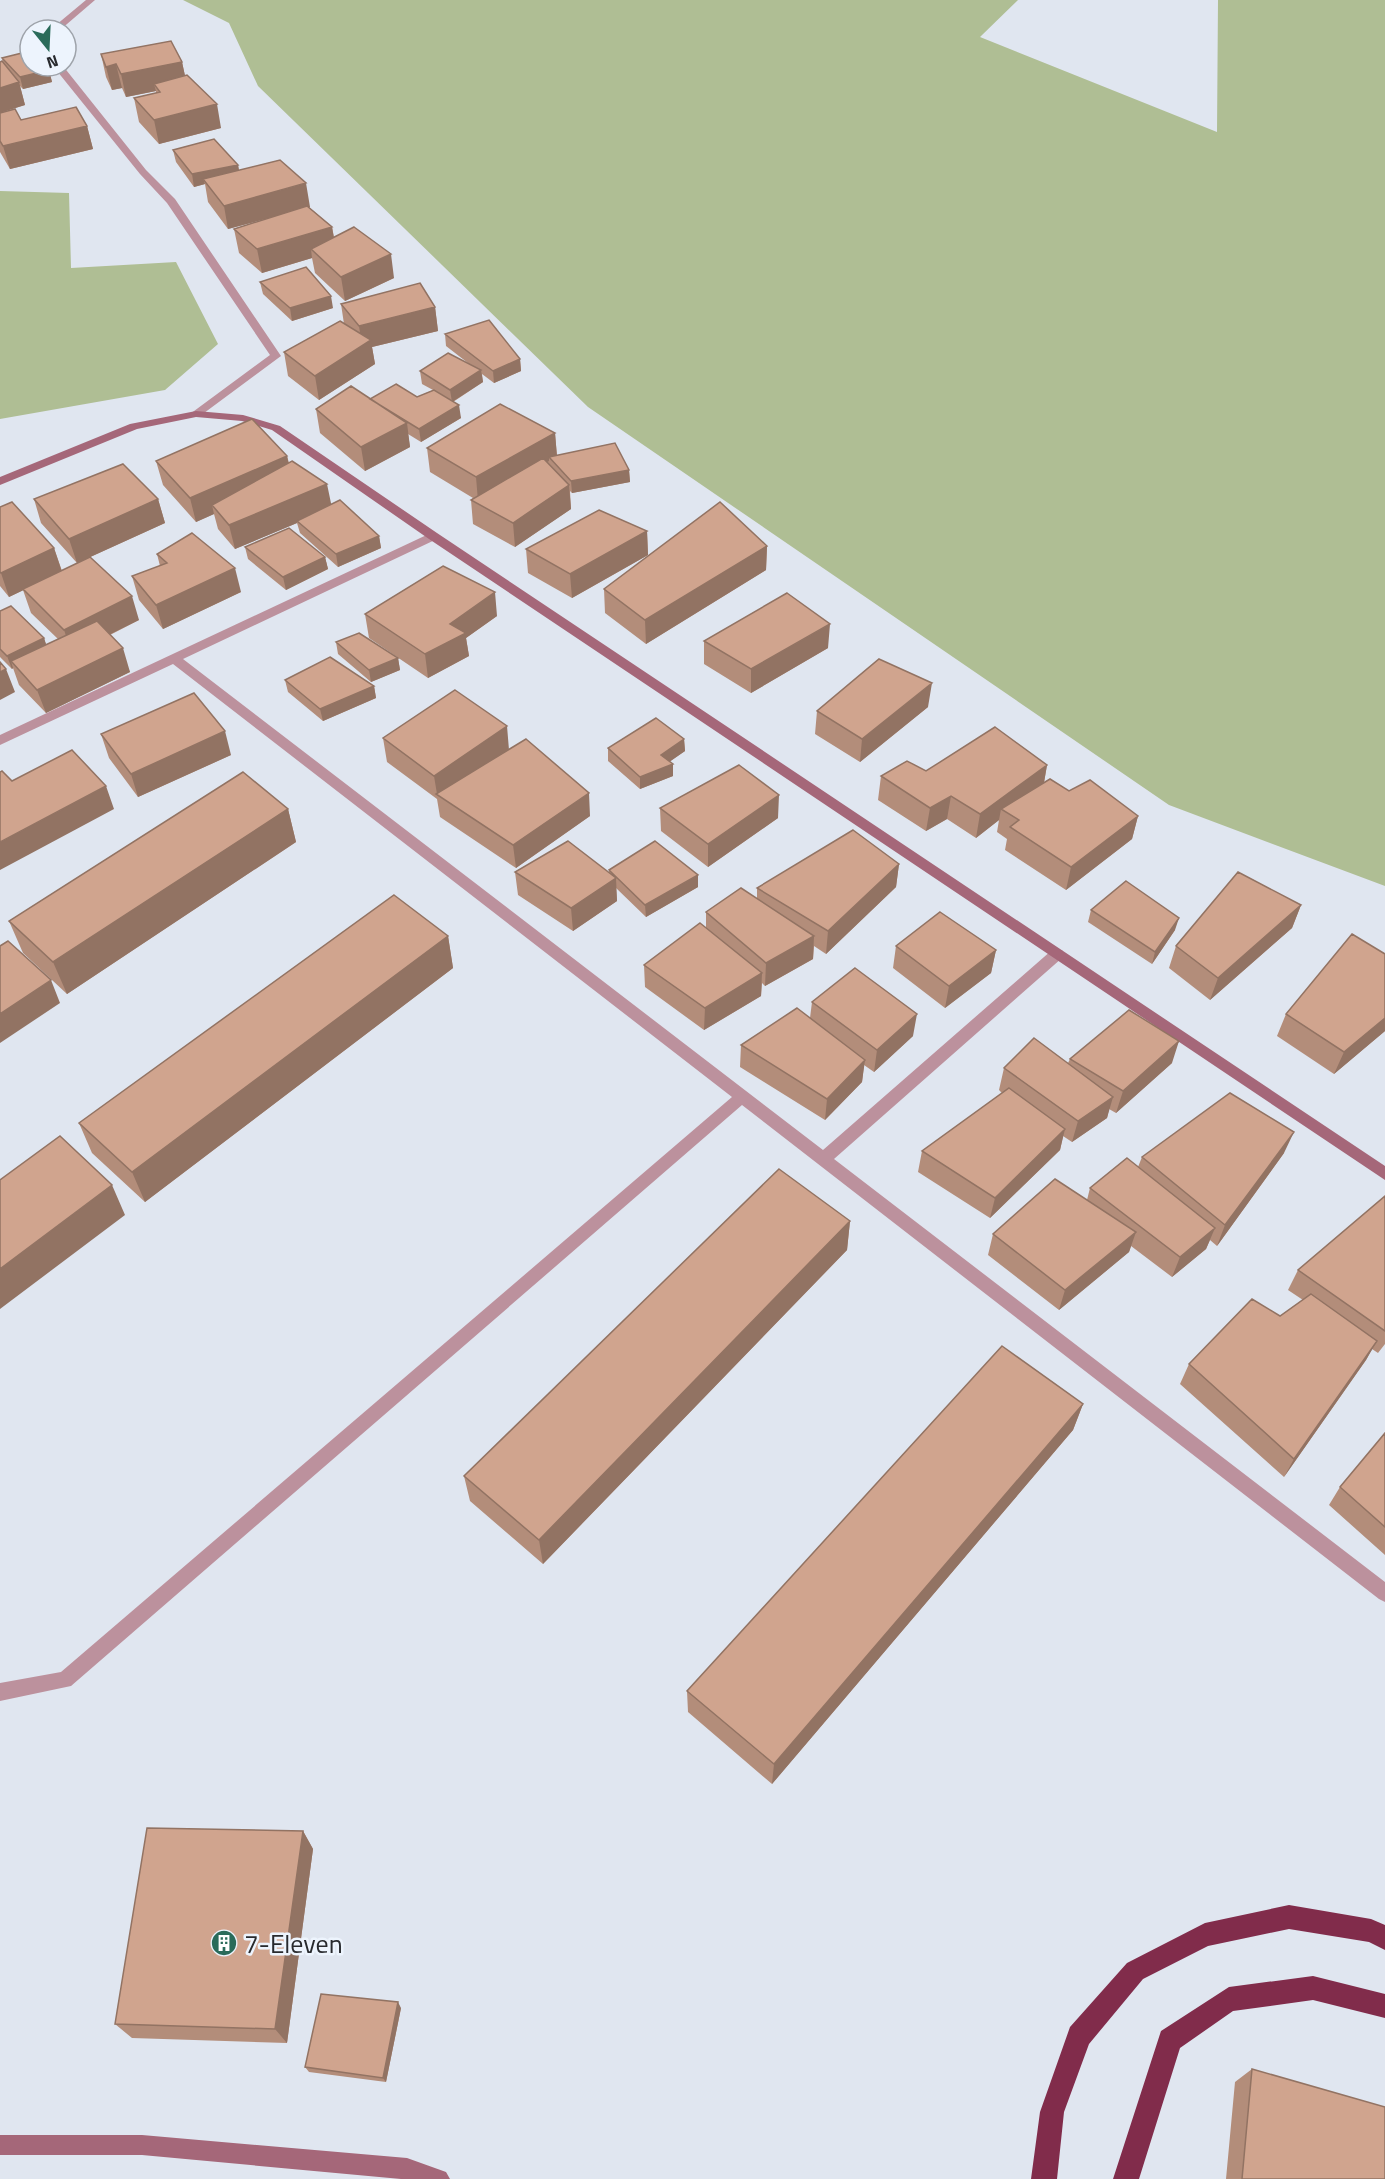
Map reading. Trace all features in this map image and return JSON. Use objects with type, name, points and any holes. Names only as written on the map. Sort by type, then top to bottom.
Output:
[{"type":"highway","points":[[1044,2179],[1052,2112],[1079,2036],[1135,1971],[1205,1935],[1289,1917],[1371,1931],[1385,1938]]},
{"type":"highway","points":[[1126,2179],[1170,2040],[1229,1999],[1312,1988],[1385,2006]]},
{"type":"street","points":[[69,18],[91,0]]},
{"type":"street","points":[[68,78],[143,172],[171,201],[276,356],[196,414]]},
{"type":"street","points":[[0,481],[134,426],[196,414],[243,418],[276,428],[433,536],[1385,1174]]},
{"type":"street","points":[[0,740],[433,536]]},
{"type":"street","points":[[173,657],[1385,1593]]},
{"type":"street","points":[[823,1159],[1057,954]]},
{"type":"street","points":[[0,1692],[64,1680],[743,1096]]},
{"type":"street","points":[[0,2145],[142,2145],[407,2169],[438,2179]]},
{"type":"green space","points":[[183,0],[1018,0],[980,37],[1217,132],[1218,0],[1385,0],[1385,886],[1169,805],[588,407],[258,86],[229,23]]},
{"type":"green space","points":[[0,191],[69,193],[71,268],[176,262],[218,344],[165,390],[0,419]]},
{"type":"building","points":[[171,41],[182,62],[121,74],[116,64],[106,67],[101,54]]},
{"type":"building","points":[[18,54],[18,75],[2,58]]},
{"type":"building","points":[[2,61],[19,82],[0,88],[0,62]]},
{"type":"building","points":[[187,75],[217,104],[154,120],[134,98],[160,92],[154,84]]},
{"type":"building","points":[[76,107],[87,126],[3,146],[0,141],[0,113],[15,109],[21,120]]},
{"type":"building","points":[[214,139],[238,165],[192,174],[173,150]]},
{"type":"building","points":[[280,160],[306,183],[224,206],[203,179]]},
{"type":"building","points":[[307,206],[332,227],[257,249],[234,229]]},
{"type":"building","points":[[354,227],[391,254],[341,277],[311,249]]},
{"type":"building","points":[[306,267],[331,296],[290,308],[260,282]]},
{"type":"building","points":[[420,283],[435,307],[359,326],[341,304]]},
{"type":"building","points":[[489,320],[520,359],[493,371],[445,334]]},
{"type":"building","points":[[340,321],[371,340],[315,376],[284,352]]},
{"type":"building","points":[[448,353],[481,370],[450,390],[420,371]]},
{"type":"building","points":[[396,384],[417,397],[434,390],[459,405],[419,429],[370,399]]},
{"type":"building","points":[[351,386],[407,423],[361,447],[316,409]]},
{"type":"building","points":[[500,404],[555,433],[476,477],[427,448]]},
{"type":"building","points":[[252,419],[287,456],[190,498],[156,461]]},
{"type":"building","points":[[615,443],[629,470],[571,481],[549,457]]},
{"type":"building","points":[[543,458],[569,485],[513,523],[471,500]]},
{"type":"building","points":[[292,461],[327,484],[229,525],[212,505]]},
{"type":"building","points":[[123,464],[158,499],[69,539],[34,499]]},
{"type":"building","points":[[340,500],[379,536],[336,554],[297,521]]},
{"type":"building","points":[[12,502],[54,548],[1,573],[0,507]]},
{"type":"building","points":[[720,502],[767,546],[645,620],[604,589]]},
{"type":"building","points":[[599,510],[647,531],[570,574],[526,549]]},
{"type":"building","points":[[289,528],[325,557],[283,577],[245,547]]},
{"type":"building","points":[[192,533],[235,568],[156,605],[132,576],[167,563],[157,554]]},
{"type":"building","points":[[90,557],[132,596],[64,630],[23,589]]},
{"type":"building","points":[[443,566],[495,592],[450,624],[466,633],[425,654],[365,614]]},
{"type":"building","points":[[787,593],[830,624],[751,669],[704,641]]},
{"type":"building","points":[[11,606],[44,638],[7,656],[0,649],[0,611]]},
{"type":"building","points":[[97,621],[123,648],[37,690],[11,661]]},
{"type":"building","points":[[359,633],[398,658],[369,670],[336,642]]},
{"type":"building","points":[[330,657],[374,686],[320,709],[285,680]]},
{"type":"building","points":[[879,659],[932,683],[862,739],[817,711]]},
{"type":"building","points":[[0,662],[6,669],[0,672]]},
{"type":"building","points":[[455,690],[507,726],[434,776],[383,738]]},
{"type":"building","points":[[194,693],[225,731],[131,774],[101,734]]},
{"type":"building","points":[[656,718],[684,739],[661,755],[673,764],[640,777],[608,748]]},
{"type":"building","points":[[995,727],[1047,765],[980,814],[951,796],[930,808],[881,776],[907,761],[926,771]]},
{"type":"building","points":[[526,739],[589,793],[513,845],[436,794]]},
{"type":"building","points":[[72,750],[106,786],[0,842],[0,772],[2,771],[12,781]]},
{"type":"building","points":[[739,765],[779,795],[708,844],[660,808]]},
{"type":"building","points":[[243,772],[288,809],[53,962],[9,921]]},
{"type":"building","points":[[1050,779],[1069,791],[1090,780],[1138,816],[1071,867],[1010,827],[1019,820],[1001,809]]},
{"type":"building","points":[[853,830],[899,864],[828,931],[757,888]]},
{"type":"building","points":[[568,841],[616,878],[571,908],[515,872]]},
{"type":"building","points":[[655,841],[698,875],[645,905],[609,870]]},
{"type":"building","points":[[1238,872],[1301,905],[1218,978],[1176,946]]},
{"type":"building","points":[[1126,881],[1179,918],[1155,952],[1091,910]]},
{"type":"building","points":[[741,888],[814,936],[766,963],[706,912]]},
{"type":"building","points":[[394,895],[448,936],[132,1172],[79,1123]]},
{"type":"building","points":[[940,912],[996,950],[949,986],[896,946]]},
{"type":"building","points":[[700,923],[762,973],[705,1008],[644,965]]},
{"type":"building","points":[[1352,934],[1385,954],[1385,1018],[1344,1052],[1286,1014]]},
{"type":"building","points":[[8,941],[51,980],[0,1014],[0,946]]},
{"type":"building","points":[[855,968],[917,1014],[877,1050],[812,1002]]},
{"type":"building","points":[[797,1008],[865,1060],[827,1099],[741,1045]]},
{"type":"building","points":[[1129,1010],[1179,1041],[1123,1091],[1070,1059]]},
{"type":"building","points":[[1034,1038],[1113,1097],[1078,1121],[1004,1068]]},
{"type":"building","points":[[1009,1088],[1065,1129],[995,1198],[922,1151]]},
{"type":"building","points":[[1230,1093],[1294,1132],[1225,1225],[1142,1157]]},
{"type":"building","points":[[60,1136],[112,1185],[0,1269],[0,1180]]},
{"type":"building","points":[[1127,1158],[1215,1228],[1180,1257],[1090,1188]]},
{"type":"building","points":[[779,1169],[850,1221],[539,1540],[464,1476]]},
{"type":"building","points":[[1055,1179],[1136,1232],[1065,1290],[993,1234]]},
{"type":"building","points":[[1385,1196],[1385,1331],[1298,1270]]},
{"type":"building","points":[[1311,1294],[1377,1341],[1294,1459],[1189,1364],[1252,1299],[1280,1316]]},
{"type":"building","points":[[1002,1346],[1083,1404],[774,1764],[687,1691]]},
{"type":"building","points":[[1385,1433],[1385,1527],[1340,1487]]},
{"type":"building","name":"7-Eleven","points":[[147,1828],[303,1831],[275,2029],[115,2024]]},
{"type":"building","points":[[321,1994],[398,2002],[383,2078],[305,2067]]},
{"type":"building","points":[[1252,2069],[1385,2107],[1385,2179],[1242,2179]]},
{"type":"place","name":"7-Eleven","points":[[224,1943]]}]
